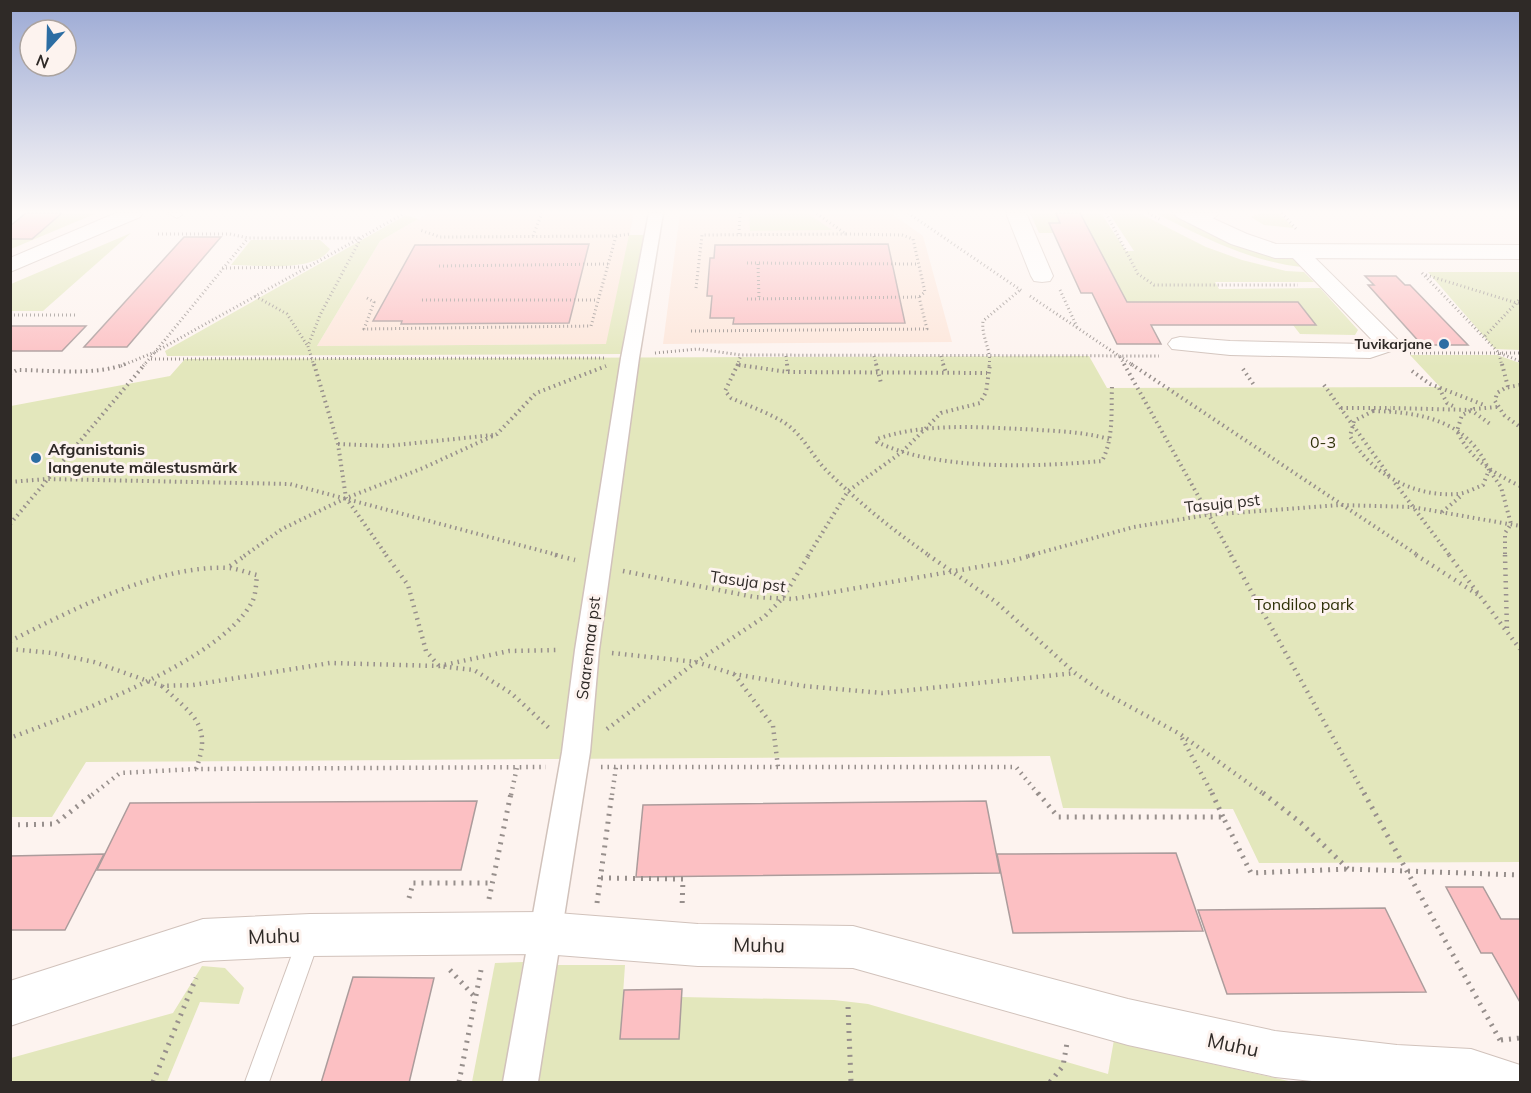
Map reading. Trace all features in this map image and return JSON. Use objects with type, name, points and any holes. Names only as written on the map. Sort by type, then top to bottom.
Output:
[{"type":"street","name":"Saaremaa pst","points":[[520,1083],[573,767],[599,567],[630,357],[647,264]]},
{"type":"street","points":[[1037,264],[1042,276]]},
{"type":"street","points":[[1180,344],[1230,348],[1370,351],[1389,344],[1331,284],[1315,264]]},
{"type":"street","name":"Muhu","points":[[10,1004],[203,940],[213,939],[310,935],[544,933],[686,944],[853,946],[1128,1022],[1275,1054],[1397,1068],[1471,1072],[1504,1067]]},
{"type":"lane","points":[[257,1083],[310,935]]},
{"type":"path","points":[[10,524],[151,359],[225,264]]},
{"type":"path","points":[[10,374],[17,370],[116,368],[155,352],[313,264]]},
{"type":"path","points":[[308,346],[347,264]]},
{"type":"path","points":[[439,266],[607,264]]},
{"type":"path","points":[[368,298],[374,302],[364,329],[591,326],[608,264]]},
{"type":"path","points":[[696,288],[699,264]]},
{"type":"path","points":[[758,264],[759,299]]},
{"type":"path","points":[[747,299],[919,297],[925,292],[919,264]]},
{"type":"path","points":[[982,264],[1340,505],[1480,596]]},
{"type":"path","points":[[1133,264],[1136,272],[1144,281],[1154,285],[1331,284]]},
{"type":"path","points":[[222,268],[307,267]]},
{"type":"path","points":[[1417,268],[1499,353],[1508,387]]},
{"type":"path","points":[[1422,274],[1519,303]]},
{"type":"path","points":[[1042,276],[1055,280],[1077,328]]},
{"type":"path","points":[[990,356],[982,327],[983,321],[1020,290]]},
{"type":"path","points":[[255,296],[287,315],[308,346],[313,358]]},
{"type":"path","points":[[691,331],[927,329],[919,297]]},
{"type":"path","points":[[1485,336],[1521,299]]},
{"type":"path","points":[[422,300],[598,300]]},
{"type":"path","points":[[10,315],[78,315]]},
{"type":"path","points":[[229,566],[282,529],[346,498],[432,464],[497,434],[536,393],[557,383],[630,357],[689,348],[741,355],[786,356],[1167,356],[1174,352],[1180,344]]},
{"type":"path","points":[[1408,353],[1521,353]]},
{"type":"path","points":[[1499,353],[1521,361]]},
{"type":"path","points":[[741,355],[739,364],[727,381],[724,391],[731,398],[784,423],[803,438],[825,469],[848,492],[894,531],[996,602],[1075,673],[1180,735],[1241,776],[1301,823],[1348,869]]},
{"type":"path","points":[[786,356],[788,372]]},
{"type":"path","points":[[874,356],[881,383]]},
{"type":"path","points":[[940,356],[946,372]]},
{"type":"path","points":[[1120,356],[1501,1040],[1504,1067]]},
{"type":"path","points":[[151,359],[630,357]]},
{"type":"path","points":[[739,364],[764,370],[788,372],[987,373]]},
{"type":"path","points":[[1412,371],[1439,388],[1485,406],[1497,407]]},
{"type":"path","points":[[1108,439],[1084,432],[937,429],[892,434],[877,439],[882,446],[943,460],[1010,465],[1102,460],[1106,456],[1108,439],[1112,385]]},
{"type":"path","points":[[1324,385],[1412,507],[1521,649]]},
{"type":"path","points":[[1521,385],[1508,387],[1497,393],[1495,401],[1504,415],[1521,427]]},
{"type":"path","points":[[1439,388],[1447,403],[1457,408]]},
{"type":"path","points":[[1485,406],[1462,415],[1456,431],[1461,442],[1481,464],[1521,486]]},
{"type":"path","points":[[1341,408],[1390,410],[1457,408],[1471,410],[1490,424]]},
{"type":"path","points":[[1462,495],[1428,492],[1394,482],[1356,452],[1351,442],[1352,423],[1358,414],[1390,410],[1410,413],[1456,431],[1479,449],[1500,487],[1511,524],[1505,533],[1508,632]]},
{"type":"path","points":[[338,444],[387,446],[497,434]]},
{"type":"path","points":[[1442,512],[1462,495],[1483,485],[1489,470]]},
{"type":"path","name":"Tasuja pst","points":[[10,482],[47,479],[274,482],[346,498],[599,567],[754,597],[782,599],[820,595],[955,572],[1031,556],[1134,527],[1207,515],[1340,505],[1412,507],[1521,526]]},
{"type":"path","points":[[10,641],[63,615],[145,583],[188,572],[229,566],[245,568],[257,575],[259,584],[257,596],[249,611],[207,648],[149,681],[10,738]]},
{"type":"path","points":[[10,649],[52,653],[94,662],[162,686],[199,721],[203,750],[196,769]]},
{"type":"path","points":[[162,686],[193,685],[330,663],[440,666],[509,651],[587,650],[696,662],[734,674],[804,686],[882,693],[1075,673]]},
{"type":"path","points":[[734,674],[773,726],[778,767]]},
{"type":"path","points":[[1180,735],[1204,775],[1222,817],[1251,873],[1348,869],[1409,873],[1521,875]]},
{"type":"path","points":[[487,910],[517,767]]},
{"type":"path","points":[[596,911],[616,767]]},
{"type":"path","points":[[10,825],[55,824],[120,773],[196,769],[1016,767],[1058,817],[1222,817]]},
{"type":"path","points":[[601,878],[683,879],[682,914],[686,944]]},
{"type":"path","points":[[406,909],[413,883],[493,883]]},
{"type":"path","points":[[153,1083],[213,939]]},
{"type":"path","points":[[459,1083],[482,967]]},
{"type":"path","points":[[848,1007],[851,1083]]},
{"type":"path","points":[[1050,1083],[1063,1066],[1073,1007]]},
{"type":"path","points":[[1501,1040],[1521,1038]]},
{"type":"shaded area","points":[[366,264],[623,264],[607,344],[317,346]]},
{"type":"shaded area","points":[[673,264],[931,264],[952,342],[663,344]]},
{"type":"green space","points":[[58,264],[96,264],[43,311],[11,311],[11,284]]},
{"type":"green space","points":[[232,264],[303,264],[285,266]]},
{"type":"green space","points":[[319,264],[366,264],[317,346],[606,344],[623,264],[639,264],[622,354],[167,356],[165,351]]},
{"type":"green space","points":[[1084,264],[1258,264],[1286,271],[1304,272],[1314,282],[1215,282],[1219,289],[1320,288],[1358,330],[1355,335],[1300,334],[1293,325],[1316,325],[1298,302],[1116,302]]},
{"type":"green space","points":[[1282,264],[1299,264],[1302,267]]},
{"type":"green space","points":[[1428,272],[1520,272],[1520,350],[1495,349]]},
{"type":"green space","name":"Tondiloo park","points":[[1410,355],[1497,355],[1520,363],[1520,862],[1259,863],[1233,809],[1063,808],[1050,756],[86,762],[52,817],[11,817],[11,406],[170,376],[185,359],[1089,356],[1107,388],[1440,387]]},
{"type":"green space","points":[[523,962],[503,1082],[472,1082],[495,963]]},
{"type":"green space","points":[[551,965],[625,965],[620,1039],[679,1039],[681,997],[834,1000],[868,1004],[1108,1074],[1115,1034],[1199,1061],[1293,1082],[534,1082]]},
{"type":"green space","points":[[202,966],[225,968],[244,988],[239,1004],[200,1002],[167,1082],[11,1082],[11,1058],[173,1013]]},
{"type":"building","points":[[159,264],[198,264],[127,347],[84,347]]},
{"type":"building","points":[[404,264],[584,264],[569,323],[401,324],[402,321],[373,321]]},
{"type":"building","points":[[710,264],[892,264],[905,323],[733,324],[734,318],[710,318],[712,296],[707,296]]},
{"type":"building","points":[[1068,264],[1107,264],[1127,302],[1298,302],[1316,325],[1151,325],[1161,344],[1117,344],[1092,293],[1081,293]]},
{"type":"building","points":[[1365,276],[1396,276],[1405,285],[1410,285],[1468,345],[1422,345],[1368,285],[1374,285]]},
{"type":"building","points":[[10,326],[86,326],[62,351],[10,351]]},
{"type":"building","points":[[477,801],[461,870],[97,870],[130,803]]},
{"type":"building","points":[[986,801],[1000,873],[636,877],[643,805]]},
{"type":"building","points":[[1176,853],[1203,931],[1013,933],[997,854]]},
{"type":"building","points":[[104,854],[65,930],[10,930],[10,856]]},
{"type":"building","points":[[1446,887],[1483,887],[1501,919],[1521,919],[1521,1004],[1492,953],[1481,953]]},
{"type":"building","points":[[1385,908],[1426,992],[1227,994],[1198,910]]},
{"type":"building","points":[[353,977],[434,978],[409,1083],[321,1083]]},
{"type":"building","points":[[682,989],[679,1039],[620,1039],[624,990]]},
{"type":"place","name":"Tuvikarjane","points":[[1444,344]]},
{"type":"place","name":"Afganistanis langenute mälestusmärk","points":[[36,458]]},
{"type":"park label","name":"0-3","points":[[1323,442]]}]
